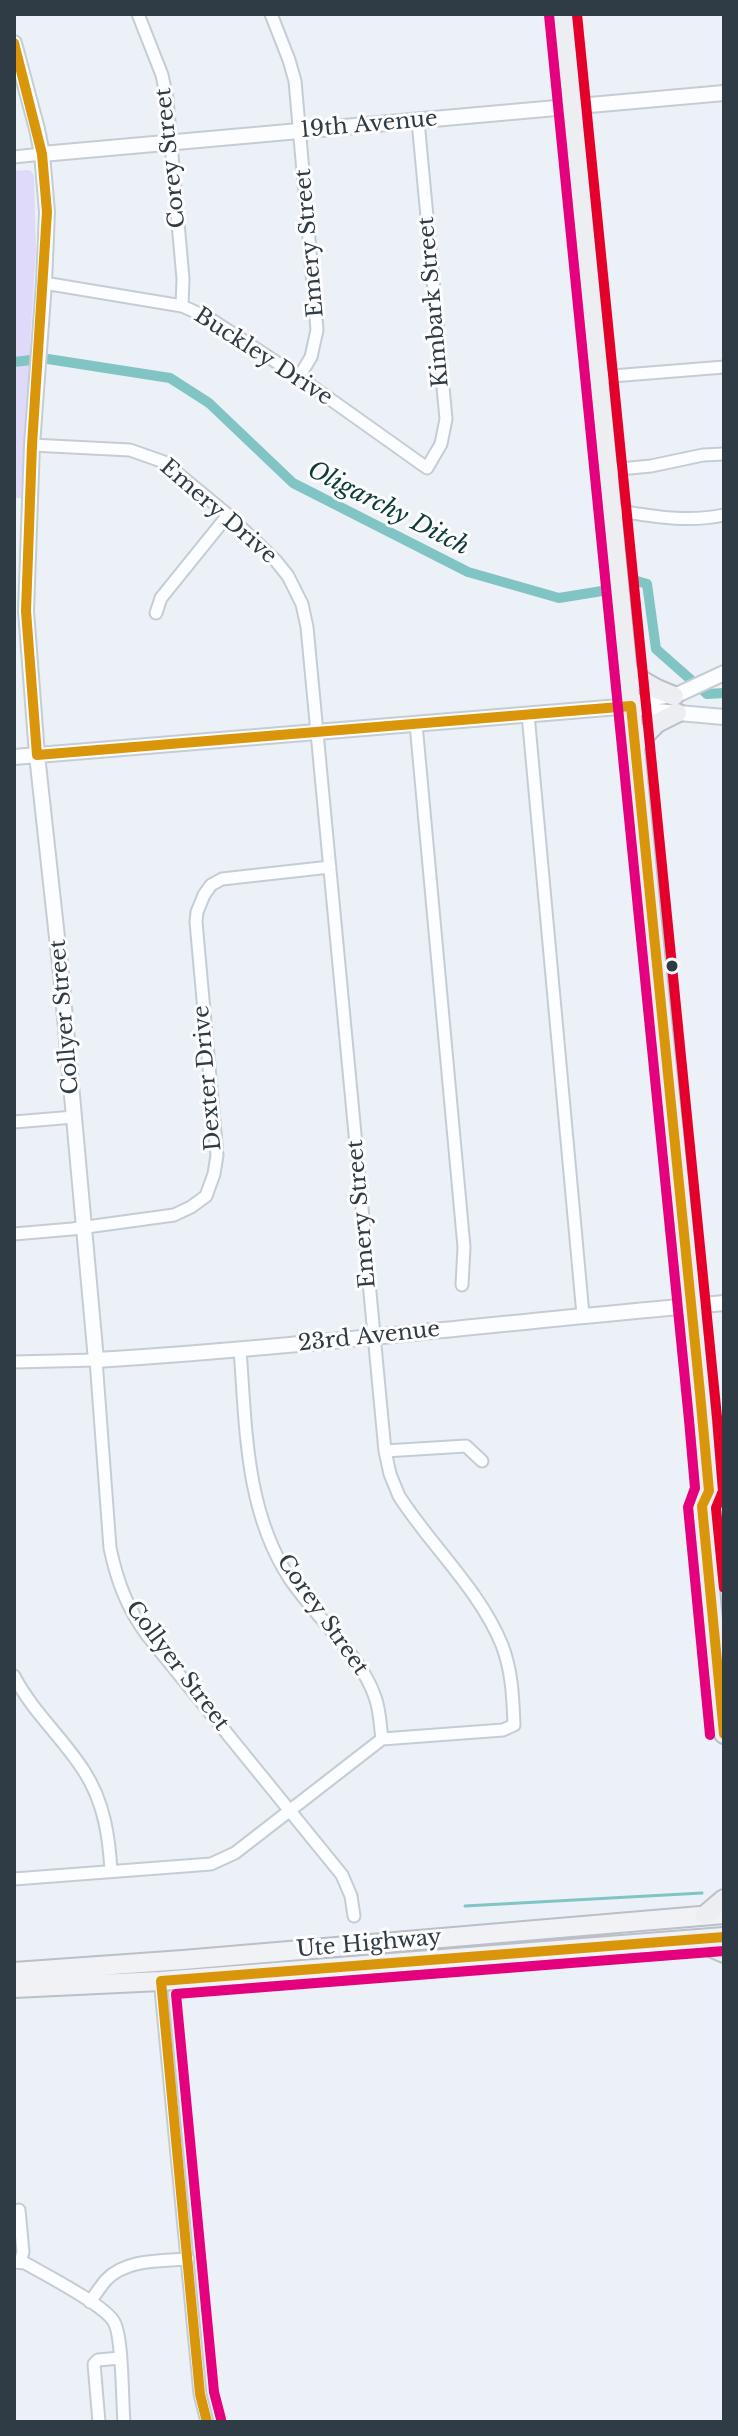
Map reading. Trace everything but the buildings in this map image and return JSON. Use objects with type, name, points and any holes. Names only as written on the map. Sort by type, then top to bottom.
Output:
[{"type":"highway","points":[[563,14],[656,968],[693,1306],[724,1542]]},
{"type":"highway","points":[[629,673],[680,699],[635,745]]},
{"type":"highway","points":[[716,1490],[702,1506],[724,1734]]},
{"type":"highway","points":[[714,1914],[724,1899]]},
{"type":"highway","points":[[694,1940],[724,1953]]},
{"type":"main road","name":"Ute Highway","points":[[14,1988],[714,1914]]},
{"type":"main road","name":"Ute Highway","points":[[14,1972],[160,1972],[724,1937]]},
{"type":"street","name":"Corey Street","points":[[138,14],[162,75],[167,99],[183,279],[182,306]]},
{"type":"street","name":"Emery Street","points":[[271,14],[295,81],[317,330],[311,357],[299,377]]},
{"type":"street","name":"Collyer Street","points":[[14,43],[42,154],[47,212],[32,445],[26,611],[37,755],[61,974],[96,1360],[110,1548],[124,1595],[136,1620],[342,1875],[351,1896],[354,1916]]},
{"type":"street","name":"19th Avenue","points":[[14,157],[724,93]]},
{"type":"street","name":"Kimbark Street","points":[[418,121],[446,419],[441,444],[427,468],[418,461]]},
{"type":"street","name":"Buckley Drive","points":[[44,283],[182,306],[209,318],[418,461]]},
{"type":"street","points":[[600,377],[724,367]]},
{"type":"street","name":"Emery Drive","points":[[32,445],[130,450],[164,462],[228,515],[276,561],[288,576],[302,604],[317,732]]},
{"type":"street","points":[[609,470],[724,454]]},
{"type":"street","points":[[613,510],[675,519],[724,515]]},
{"type":"street","points":[[156,613],[161,598],[228,515]]},
{"type":"street","points":[[14,757],[631,706],[680,699],[705,681],[724,673]]},
{"type":"street","points":[[680,699],[724,717]]},
{"type":"street","points":[[528,714],[583,1315]]},
{"type":"street","points":[[416,724],[464,1247],[462,1285]]},
{"type":"street","name":"Emery Street","points":[[317,732],[385,1451],[399,1496],[488,1618],[502,1645],[513,1708],[514,1725],[503,1730],[382,1739]]},
{"type":"street","name":"Dexter Drive","points":[[14,1234],[174,1215],[206,1196],[217,1155],[197,912],[211,885],[222,879],[330,867]]},
{"type":"street","points":[[14,1122],[74,1117]]},
{"type":"street","name":"23rd Avenue","points":[[14,1362],[96,1360],[374,1338],[456,1327],[724,1303]]},
{"type":"street","name":"Corey Street","points":[[240,1349],[249,1467],[255,1497],[268,1534],[290,1578],[365,1674],[375,1694],[382,1739]]},
{"type":"street","points":[[385,1451],[466,1446],[482,1461]]},
{"type":"street","points":[[14,1676],[30,1703],[84,1770],[95,1791],[109,1831],[111,1871]]},
{"type":"street","points":[[14,1879],[211,1864],[235,1853],[382,1739]]},
{"type":"street","points":[[160,1972],[200,2394],[207,2422]]},
{"type":"street","points":[[19,2210],[23,2252],[17,2262],[90,2302],[114,2320],[118,2335],[124,2422]]},
{"type":"street","points":[[90,2302],[107,2279],[122,2269],[136,2263],[188,2259]]},
{"type":"street","points":[[99,2422],[94,2364],[98,2360],[120,2358]]},
{"type":"shaded area","points":[[27,170],[34,176],[36,252],[30,342],[33,364],[27,398],[21,498],[14,498],[14,171]]},
{"type":"waterway","name":"Oligarchy Ditch","points":[[48,359],[170,378],[209,403],[293,483],[468,572],[559,598],[602,591]]},
{"type":"waterway","name":"Oligarchy Ditch","points":[[14,362],[31,360]]},
{"type":"waterway","name":"Oligarchy Ditch","points":[[637,581],[647,584],[656,649],[707,694],[724,693]]},
{"type":"waterway","points":[[465,1906],[702,1893]]},
{"type":"transit line","points":[[577,14],[717,1417],[723,1491],[716,1508],[724,1588]]},
{"type":"transit line","points":[[549,15],[689,1420],[695,1488],[688,1507],[710,1735]]},
{"type":"transit line","points":[[14,43],[42,154],[47,212],[32,445],[26,611],[37,755],[631,706],[709,1491],[702,1506],[724,1734]]},
{"type":"transit line","points":[[207,2422],[200,2394],[161,1981],[724,1937]]},
{"type":"transit line","points":[[221,2419],[214,2392],[176,1994],[724,1951]]}]
